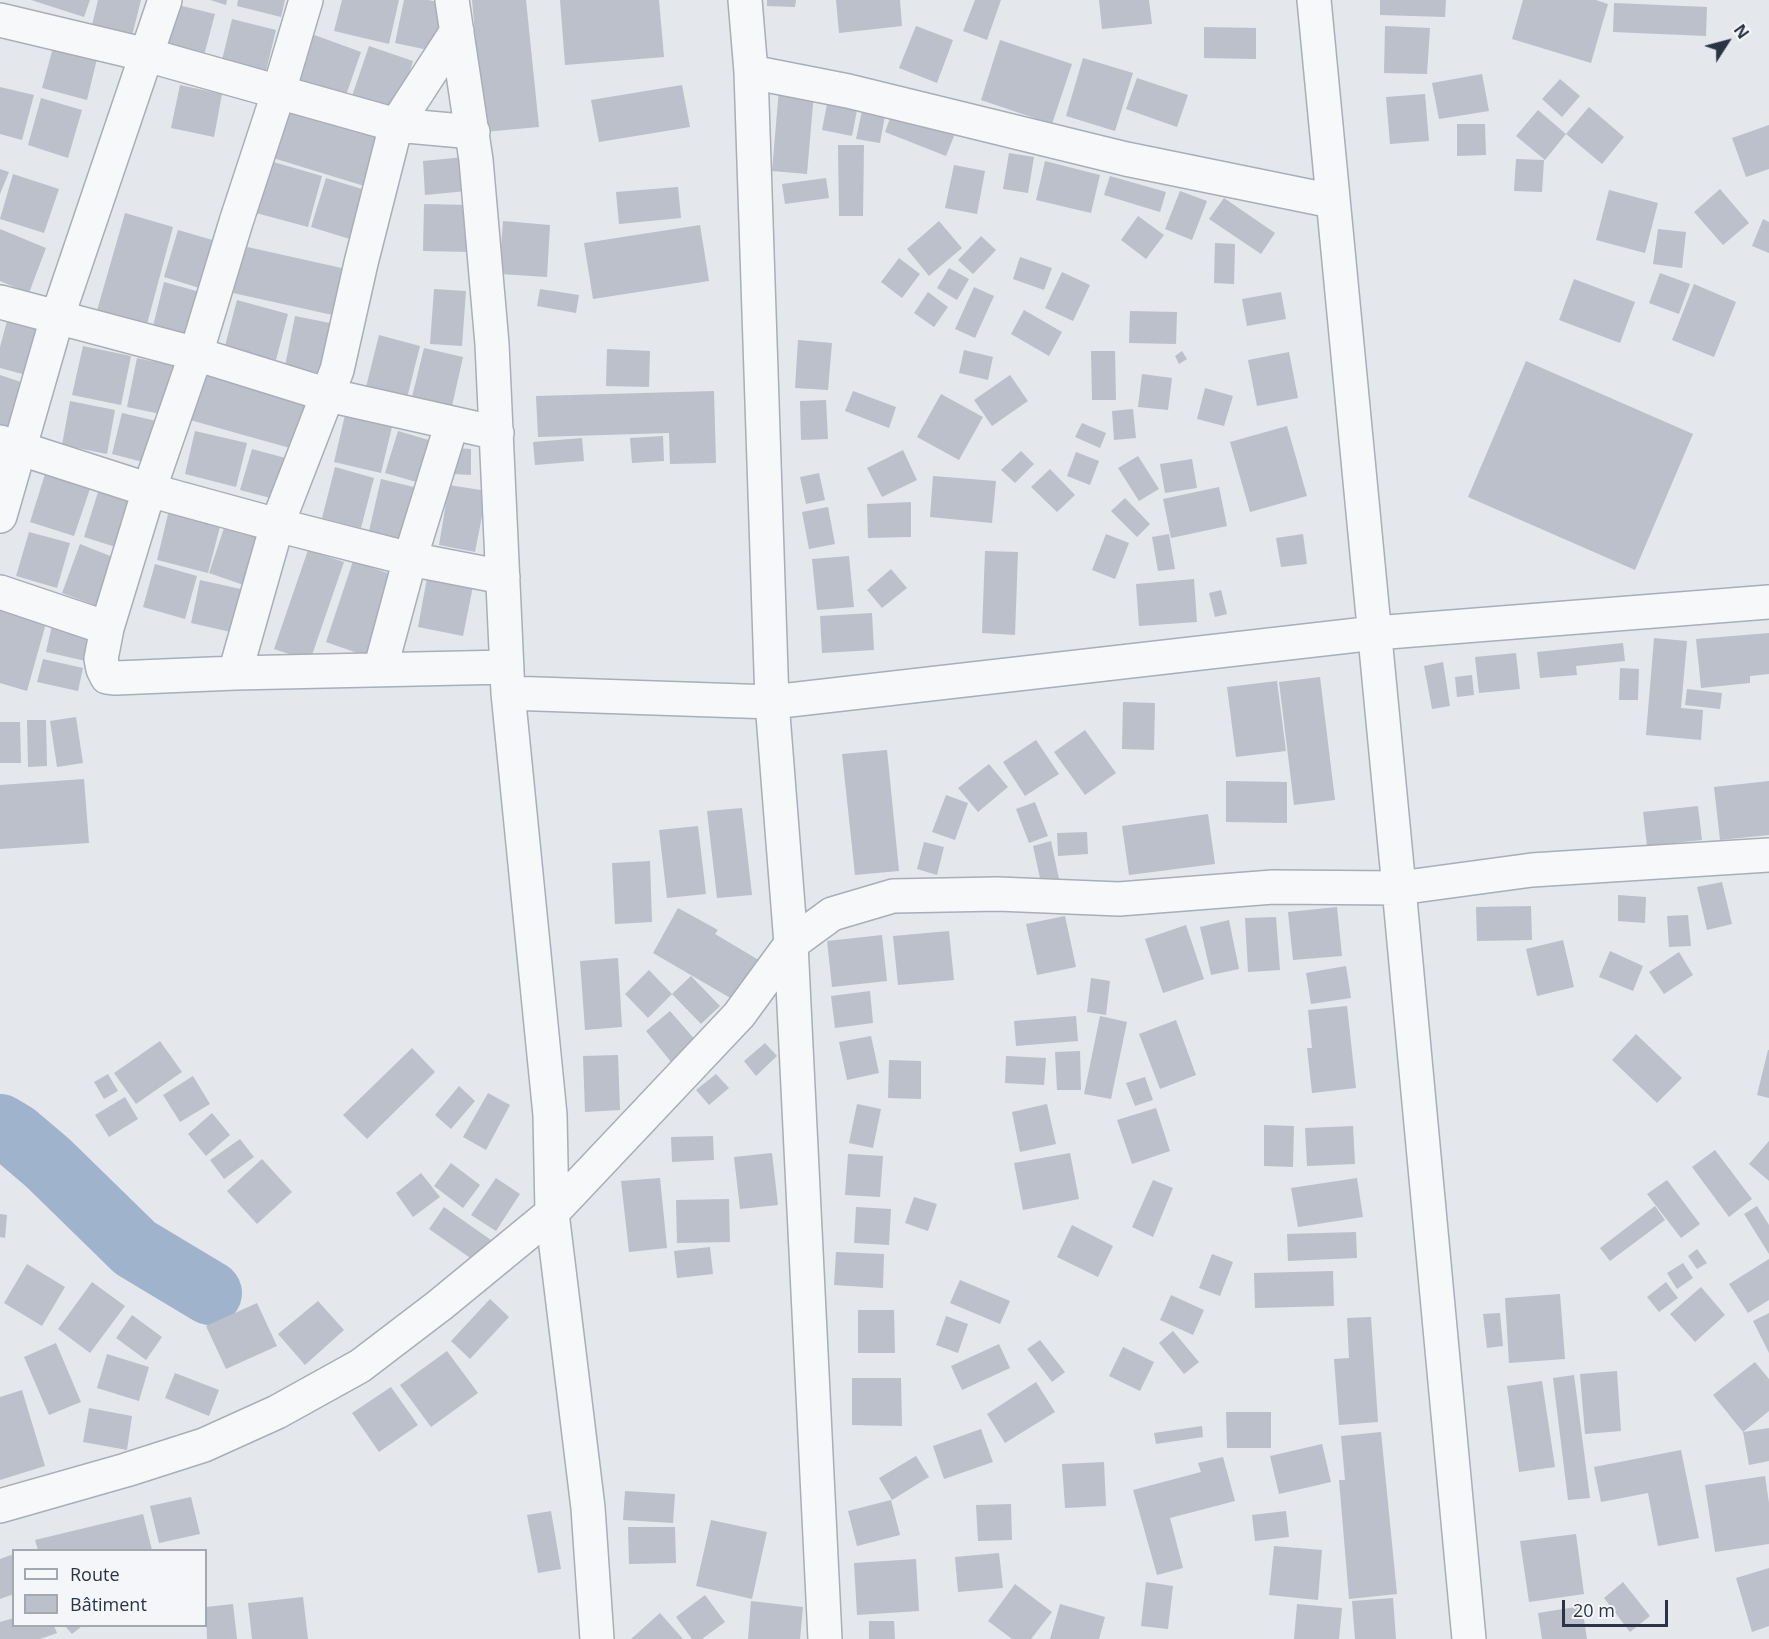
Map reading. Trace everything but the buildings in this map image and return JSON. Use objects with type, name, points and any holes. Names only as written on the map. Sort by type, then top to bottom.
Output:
[{"type":"street","points":[[0,516],[10,445],[57,318],[165,0]]},
{"type":"street","points":[[306,0],[196,354],[149,490],[107,628],[101,658],[107,677],[380,670],[772,702],[1375,633],[1769,602]]},
{"type":"street","points":[[745,0],[751,72],[772,702],[791,944],[825,1639]]},
{"type":"street","points":[[1314,0],[1469,1639]]},
{"type":"street","points":[[235,673],[277,525],[337,370],[396,124],[455,15]]},
{"type":"street","points":[[455,15],[473,132],[492,344],[508,680],[550,1115],[552,1213],[588,1508],[597,1639]]},
{"type":"street","points":[[0,20],[147,55],[396,124],[473,132]]},
{"type":"street","points":[[751,72],[848,91],[1126,159],[1332,201]]},
{"type":"street","points":[[0,302],[196,354],[328,395],[497,433]]},
{"type":"street","points":[[380,670],[410,558],[452,423]]},
{"type":"street","points":[[10,445],[149,490],[277,525],[503,578]]},
{"type":"street","points":[[0,592],[107,628]]},
{"type":"street","points":[[0,1506],[204,1445],[277,1412],[360,1366],[440,1305],[552,1213],[739,1015],[791,944],[832,914],[893,896],[998,894],[1119,899],[1273,887],[1399,888],[1532,870],[1769,855]]},
{"type":"waterway","points":[[0,1126],[15,1135],[48,1163],[135,1248],[210,1293]]}]
